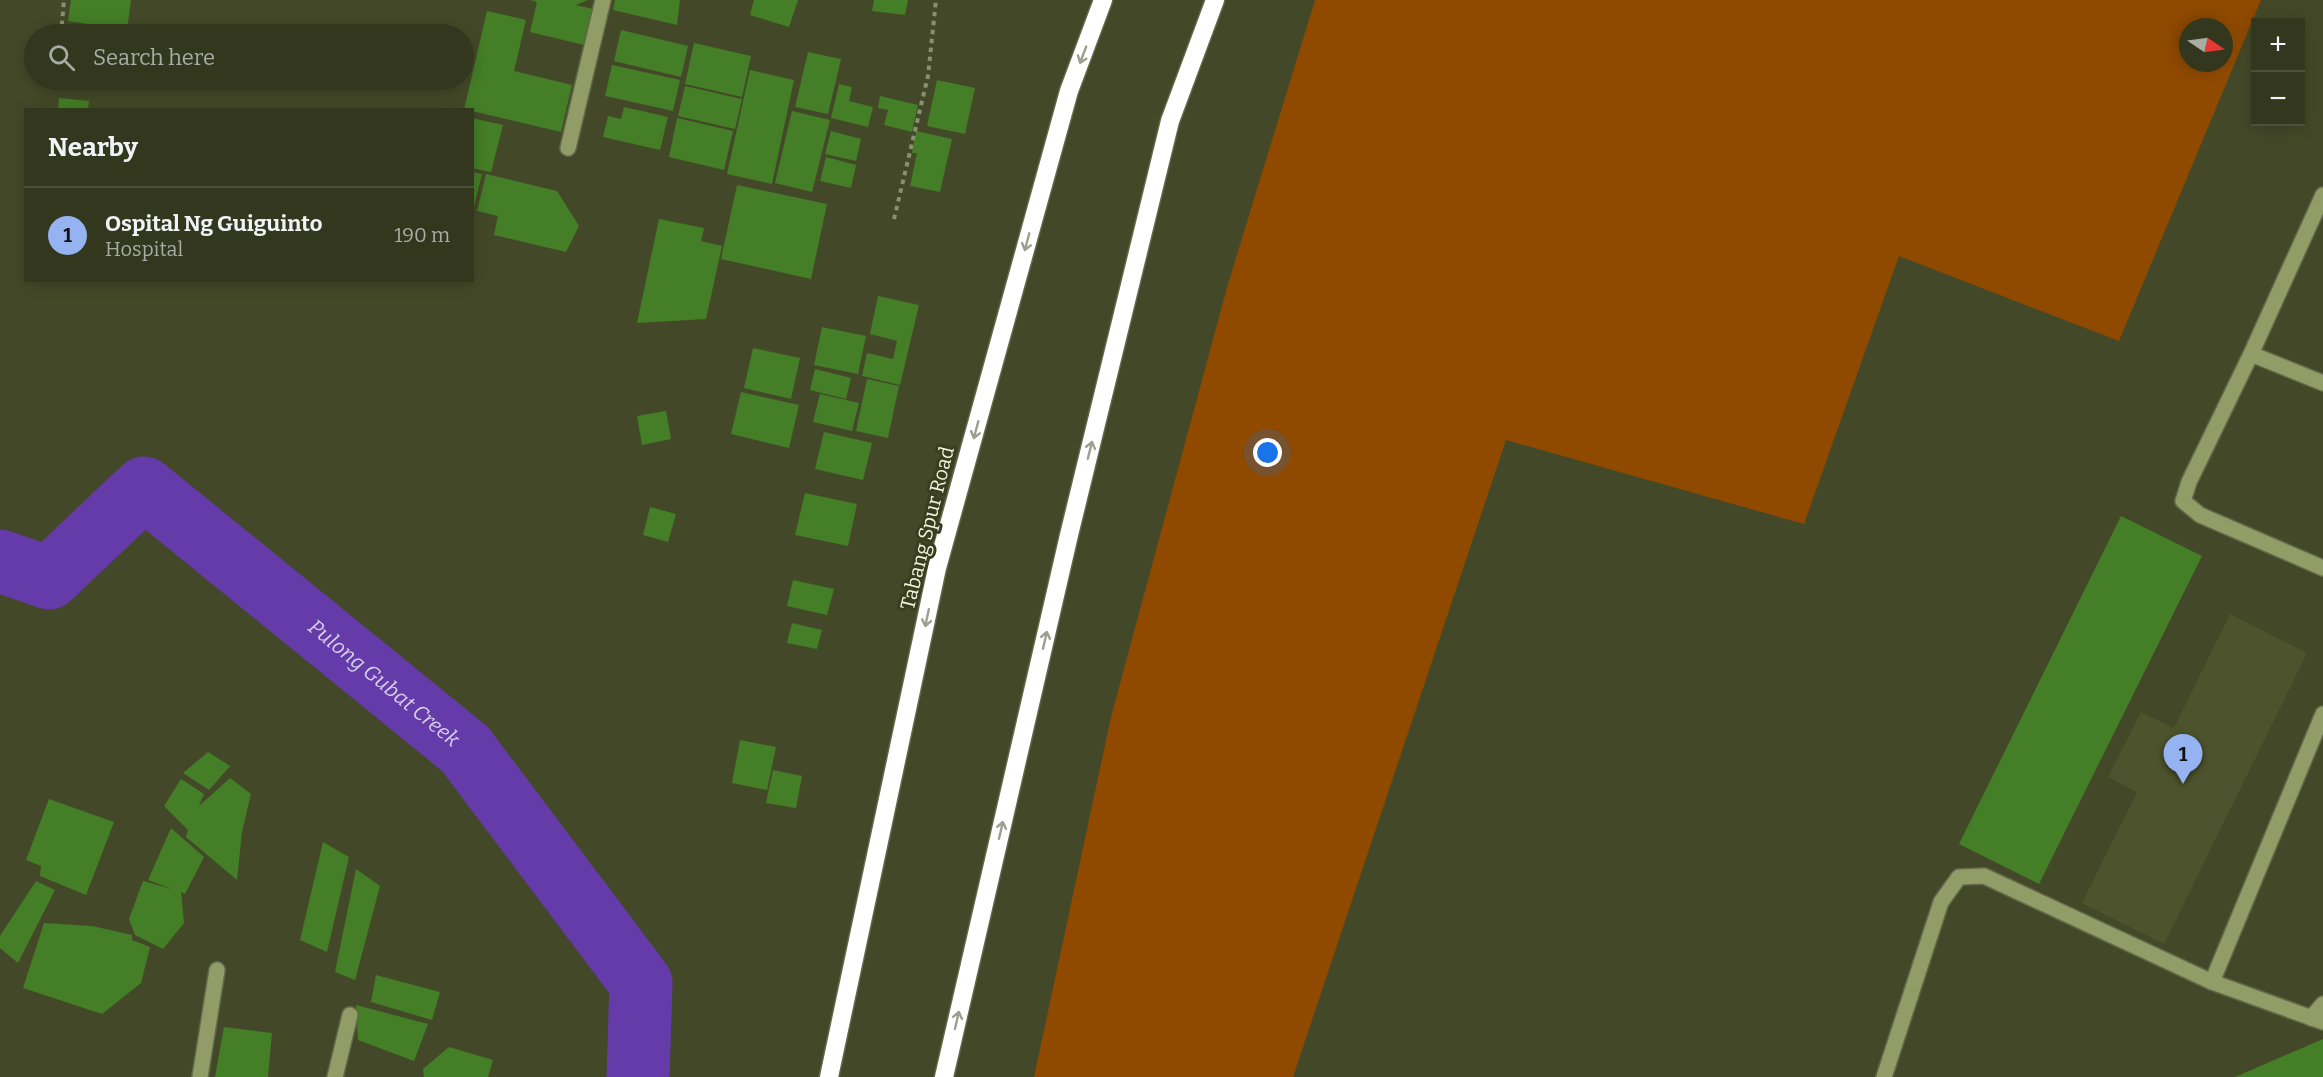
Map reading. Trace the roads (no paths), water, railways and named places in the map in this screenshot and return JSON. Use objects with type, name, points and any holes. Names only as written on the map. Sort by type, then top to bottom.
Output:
[{"type":"highway","name":"Tabang Spur Road","points":[[828,1077],[937,568],[1069,91],[1103,0]]},
{"type":"highway","points":[[944,1077],[1069,535],[1170,121],[1215,0]]},
{"type":"street","points":[[568,148],[603,0]]},
{"type":"street","points":[[2323,195],[2320,212],[2189,482],[2183,501],[2200,515],[2323,568]]},
{"type":"street","points":[[2251,354],[2323,383]]},
{"type":"street","points":[[2212,982],[2323,714]]},
{"type":"street","points":[[1884,1077],[1941,902],[1959,877],[1984,876],[2212,982],[2317,1020],[2323,1004]]},
{"type":"street","points":[[200,1077],[217,970]]},
{"type":"street","points":[[335,1077],[350,1015]]},
{"type":"waterway","name":"Pulong Gubat Creek","points":[[0,561],[49,578],[144,488],[465,749],[641,983],[638,1077]]},
{"type":"place","name":"Ospital Ng Guiguinto","points":[[2183,784]]}]
